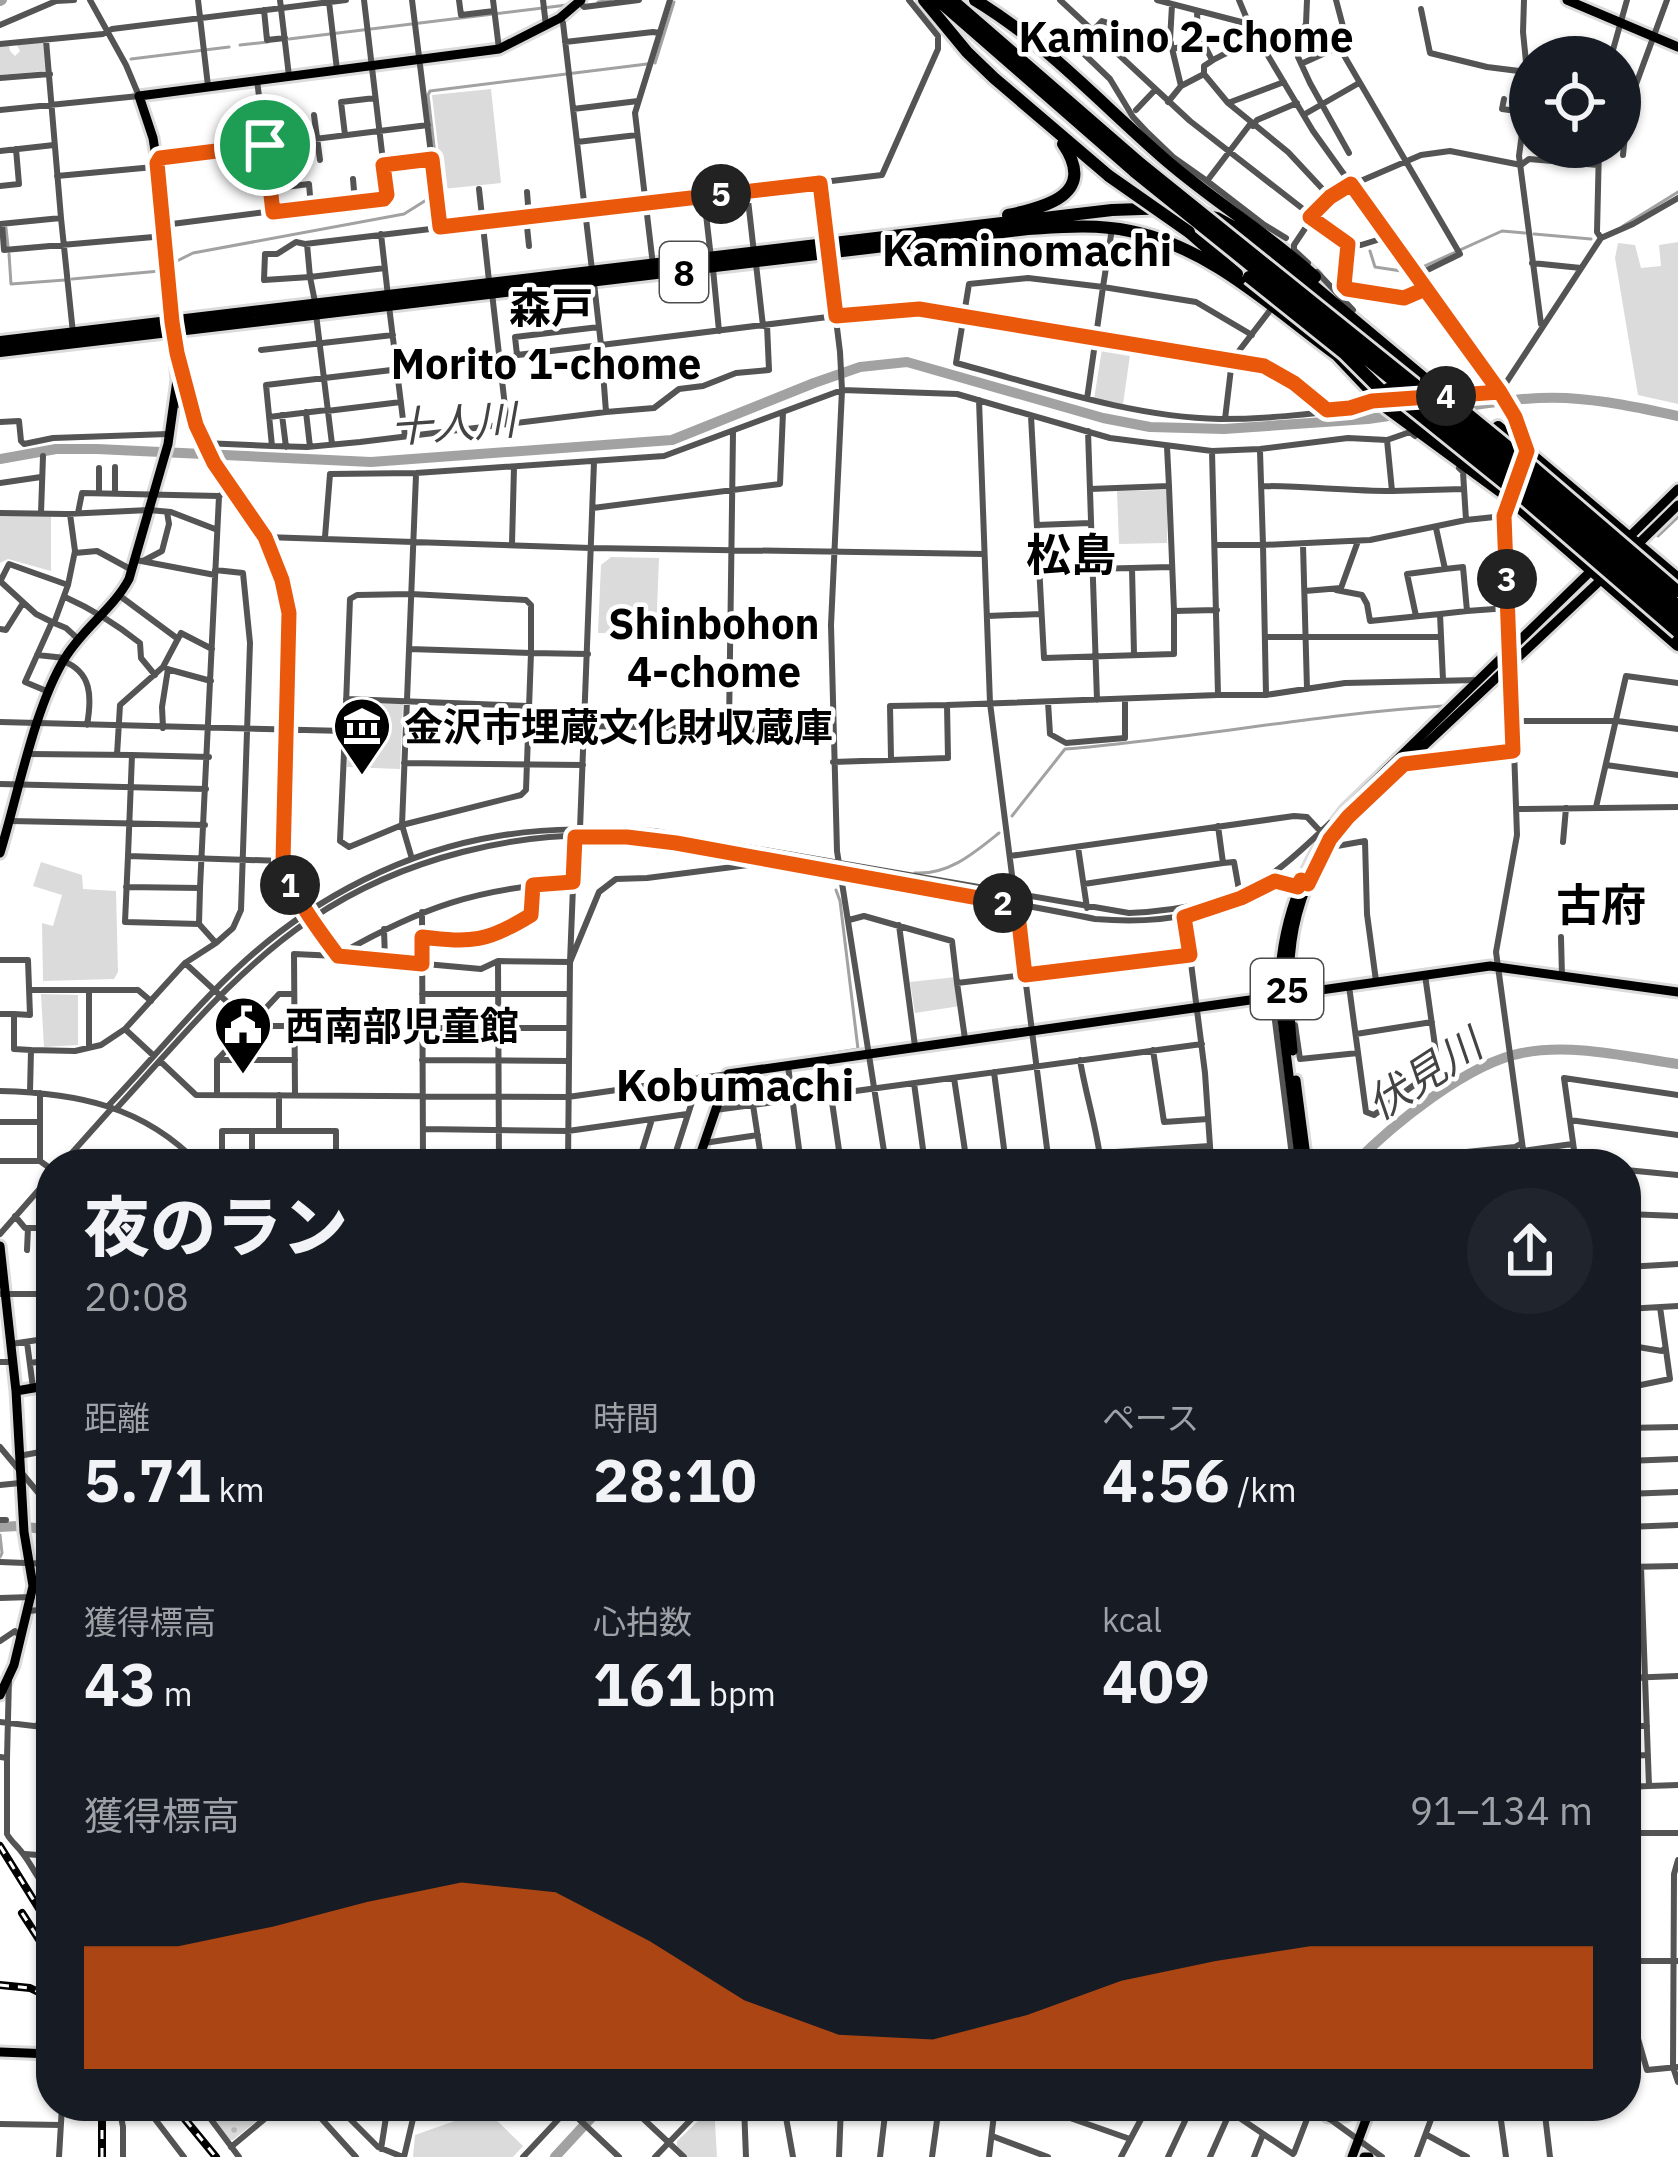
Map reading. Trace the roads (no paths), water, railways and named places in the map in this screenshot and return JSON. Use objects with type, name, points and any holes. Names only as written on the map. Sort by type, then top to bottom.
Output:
[{"type":"highway","points":[[924,0],[967,52],[1048,124],[1109,176],[1190,232],[1344,353],[1382,393],[1498,490]]},
{"type":"highway","points":[[938,0],[1544,502],[1678,619]]},
{"type":"highway","points":[[952,0],[1139,169],[1506,458],[1678,606]]},
{"type":"highway","points":[[975,0],[1040,45],[1174,167],[1274,241],[1424,374],[1527,451],[1676,578]]},
{"type":"highway","points":[[924,232],[1035,209],[1064,196],[1074,168],[1048,124]]},
{"type":"highway","name":"8","points":[[828,249],[924,232],[1170,208],[1217,218],[1274,241],[1677,592]]},
{"type":"highway","name":"8","points":[[0,352],[173,326],[828,249],[1083,226],[1133,231],[1183,249],[1259,295],[1335,353],[1409,427],[1511,500],[1678,645]]},
{"type":"highway","points":[[1190,232],[1259,295]]},
{"type":"highway","name":"8","points":[[593,278],[653,265],[712,263]]},
{"type":"highway","name":"8","points":[[0,342],[173,326]]},
{"type":"highway","name":"8","points":[[1385,399],[1523,498],[1678,632]]},
{"type":"main road","points":[[1567,0],[1678,47]]},
{"type":"main road","points":[[0,853],[38,724],[64,659],[120,596],[137,564],[168,439],[177,353],[157,163],[139,96],[499,50],[560,18],[580,1]]},
{"type":"main road","name":"25","points":[[1634,541],[1678,489]]},
{"type":"main road","name":"25","points":[[1297,1149],[1282,944],[1325,835],[1345,810],[1511,650],[1678,505]]},
{"type":"main road","name":"25","points":[[1325,835],[1511,664],[1597,574]]},
{"type":"main road","points":[[702,1149],[728,1074],[1196,1006],[1284,1001],[1349,985],[1497,966],[1678,992]]},
{"type":"main road","points":[[0,1246],[32,1592],[22,1638],[0,1695]]},
{"type":"main road","points":[[16,1391],[36,1388]]},
{"type":"main road","points":[[0,2052],[36,2054]]},
{"type":"main road","points":[[1352,2157],[1361,2121]]},
{"type":"street","points":[[0,26],[56,2],[74,0]]},
{"type":"street","points":[[0,110],[139,96],[90,0]]},
{"type":"street","points":[[198,0],[208,86]]},
{"type":"street","points":[[0,44],[281,4],[346,0]]},
{"type":"street","points":[[62,218],[1,224],[4,250],[384,199],[364,0]]},
{"type":"street","points":[[412,0],[440,227]]},
{"type":"street","points":[[459,0],[461,15],[494,13]]},
{"type":"street","points":[[493,0],[499,50]]},
{"type":"street","points":[[580,1],[584,7],[635,0]]},
{"type":"street","points":[[653,265],[635,112],[670,0]]},
{"type":"street","points":[[385,268],[264,280],[266,254],[277,254],[296,242],[882,175],[938,49],[938,36],[909,0]]},
{"type":"street","points":[[1061,0],[1168,102],[1310,217],[1348,244],[1387,237]]},
{"type":"street","points":[[1156,0],[1249,24]]},
{"type":"street","points":[[1240,0],[1249,24],[1324,147],[1512,410],[1527,451],[1504,516],[1516,809],[1515,854],[1498,930],[1497,966],[1522,1147]]},
{"type":"street","points":[[1307,0],[1306,24],[1296,39],[1302,64],[1349,153]]},
{"type":"street","points":[[1336,0],[1345,34],[1342,52],[1458,251],[1415,276]]},
{"type":"street","points":[[1523,36],[1524,0]]},
{"type":"street","points":[[1616,36],[1627,0]]},
{"type":"street","points":[[1641,62],[1672,1]]},
{"type":"street","points":[[328,2],[337,70]]},
{"type":"street","points":[[1172,3],[1171,46],[1181,86]]},
{"type":"street","points":[[281,4],[290,76]]},
{"type":"street","points":[[544,5],[546,26]]},
{"type":"street","points":[[1421,9],[1430,52],[1509,69]]},
{"type":"street","points":[[264,10],[267,40],[285,39]]},
{"type":"street","points":[[1197,11],[1198,43]]},
{"type":"street","points":[[560,18],[606,412]]},
{"type":"street","points":[[1212,60],[1204,44],[1171,46],[1102,21],[1083,40],[1083,52],[1110,79],[1132,117],[1274,241],[1290,242],[1330,197],[1351,184],[1421,155],[1450,151],[1509,163]]},
{"type":"street","points":[[566,42],[660,33]]},
{"type":"street","points":[[1296,39],[1260,42],[1212,60],[1204,74],[1228,103],[1288,152],[1330,197]]},
{"type":"street","points":[[46,40],[73,333]]},
{"type":"street","points":[[1302,64],[1343,45]]},
{"type":"street","points":[[0,78],[50,74]]},
{"type":"street","points":[[1168,102],[1181,86],[1204,74]]},
{"type":"street","points":[[257,80],[273,212]]},
{"type":"street","points":[[1228,103],[1284,82]]},
{"type":"street","points":[[1304,115],[1359,83]]},
{"type":"street","points":[[1136,110],[1155,90]]},
{"type":"street","points":[[345,135],[341,102],[375,98]]},
{"type":"street","points":[[1504,99],[1502,109],[1509,110]]},
{"type":"street","points":[[573,109],[638,101]]},
{"type":"street","points":[[1208,181],[1252,124],[1297,103]]},
{"type":"street","points":[[314,116],[320,160]]},
{"type":"street","points":[[296,117],[296,141]]},
{"type":"street","points":[[57,176],[154,167],[160,158],[428,125]]},
{"type":"street","points":[[577,142],[637,135]]},
{"type":"street","points":[[1324,147],[1340,137]]},
{"type":"street","points":[[0,151],[55,145]]},
{"type":"street","points":[[0,186],[19,184],[16,149]]},
{"type":"street","points":[[383,165],[432,159]]},
{"type":"street","points":[[1521,168],[1541,328]]},
{"type":"street","points":[[1598,168],[1601,238]]},
{"type":"street","points":[[352,179],[355,202]]},
{"type":"street","points":[[820,183],[842,385],[831,625],[838,863],[884,1149]]},
{"type":"street","points":[[270,189],[309,184],[311,207]]},
{"type":"street","points":[[479,189],[507,424]]},
{"type":"street","points":[[204,445],[310,447],[654,409],[679,389],[736,373],[770,370],[747,190]]},
{"type":"street","points":[[527,192],[529,246]]},
{"type":"street","points":[[704,196],[719,331]]},
{"type":"street","points":[[1500,392],[1601,238],[1678,198]]},
{"type":"street","points":[[1310,217],[1296,237],[1294,250],[1353,310]]},
{"type":"street","points":[[1087,399],[1110,228]]},
{"type":"street","points":[[381,234],[405,436]]},
{"type":"street","points":[[307,244],[332,444]]},
{"type":"street","points":[[1348,244],[1343,280],[1347,289],[1404,298],[1425,289]]},
{"type":"street","points":[[1532,263],[1581,268]]},
{"type":"street","points":[[1252,335],[1196,302],[1028,278],[969,284],[956,363],[1087,399],[1163,414],[1225,418],[1269,418],[1385,399],[1500,392]]},
{"type":"street","points":[[1225,418],[1232,360],[1273,306]]},
{"type":"street","points":[[272,446],[266,385],[919,309],[1264,366],[1327,410]]},
{"type":"street","points":[[517,355],[515,337],[599,327]]},
{"type":"street","points":[[261,350],[393,334]]},
{"type":"street","points":[[177,353],[196,425]]},
{"type":"street","points":[[325,537],[329,474],[416,473],[664,456],[842,385],[957,394],[1088,431],[1211,451],[1348,437],[1387,440],[1409,427],[1463,472],[1466,520]]},
{"type":"street","points":[[979,400],[990,703],[1047,1149]]},
{"type":"street","points":[[174,402],[188,410],[214,463],[265,537],[282,580],[289,613],[283,861],[307,916],[338,956]]},
{"type":"street","points":[[269,417],[401,402]]},
{"type":"street","points":[[593,508],[780,484],[783,411]]},
{"type":"street","points":[[306,412],[310,447]]},
{"type":"street","points":[[282,416],[286,447]]},
{"type":"street","points":[[1031,416],[1043,658],[1174,655],[1167,447]]},
{"type":"street","points":[[0,422],[19,421],[24,444],[53,438],[168,439]]},
{"type":"street","points":[[729,728],[734,430]]},
{"type":"street","points":[[1088,431],[1096,700]]},
{"type":"street","points":[[1387,440],[1392,491]]},
{"type":"street","points":[[1260,449],[1266,695]]},
{"type":"street","points":[[1211,451],[1218,695]]},
{"type":"street","points":[[40,514],[43,457]]},
{"type":"street","points":[[568,1149],[573,882],[584,765],[595,462]]},
{"type":"street","points":[[115,467],[116,493]]},
{"type":"street","points":[[512,544],[514,467]]},
{"type":"street","points":[[99,468],[99,493]]},
{"type":"street","points":[[412,859],[402,825],[416,473]]},
{"type":"street","points":[[0,483],[41,477]]},
{"type":"street","points":[[1090,488],[1168,486]]},
{"type":"street","points":[[1261,486],[1350,491],[1464,489]]},
{"type":"street","points":[[49,692],[25,682],[65,597],[75,553],[74,514],[82,493],[219,496],[231,489]]},
{"type":"street","points":[[216,943],[200,924],[200,888],[219,496]]},
{"type":"street","points":[[0,513],[149,510],[217,529]]},
{"type":"street","points":[[137,564],[162,550],[167,512]]},
{"type":"street","points":[[1216,545],[1358,541],[1504,516]]},
{"type":"street","points":[[1037,525],[1090,523]]},
{"type":"street","points":[[1436,528],[1444,568]]},
{"type":"street","points":[[265,537],[984,554]]},
{"type":"street","points":[[1336,590],[1341,588],[1358,541]]},
{"type":"street","points":[[1304,544],[1307,689]]},
{"type":"street","points":[[14,1014],[14,1049],[101,1045],[125,1029],[185,963],[233,928],[241,910],[250,643],[243,573],[137,564],[97,551],[75,553]]},
{"type":"street","points":[[68,585],[9,563],[0,582],[35,614],[78,639]]},
{"type":"street","points":[[1092,569],[1172,567]]},
{"type":"street","points":[[1416,616],[1407,574],[1444,568],[1463,567],[1466,610]]},
{"type":"street","points":[[1132,568],[1134,656]]},
{"type":"street","points":[[1305,591],[1362,595],[1370,621],[1508,608]]},
{"type":"street","points":[[411,594],[532,605],[526,790],[402,825],[349,847],[340,841],[350,599],[411,594]]},
{"type":"street","points":[[120,596],[178,639]]},
{"type":"street","points":[[65,597],[103,614],[140,644],[141,658],[155,675]]},
{"type":"street","points":[[0,628],[6,630],[23,603]]},
{"type":"street","points":[[1174,611],[1217,610]]},
{"type":"street","points":[[987,616],[1041,614]]},
{"type":"street","points":[[1440,614],[1443,680]]},
{"type":"street","points":[[163,728],[166,668],[178,639],[182,633],[212,649]]},
{"type":"street","points":[[1265,637],[1441,637]]},
{"type":"street","points":[[409,649],[588,654]]},
{"type":"street","points":[[37,655],[64,659],[85,675],[90,696],[87,725]]},
{"type":"street","points":[[117,755],[120,706],[155,675],[166,668],[211,681]]},
{"type":"street","points":[[1596,807],[1626,676],[1678,683]]},
{"type":"street","points":[[892,758],[890,706],[1266,695],[1345,683],[1479,680]]},
{"type":"street","points":[[346,698],[529,706]]},
{"type":"street","points":[[1048,702],[1050,734],[1066,743],[1125,739],[1125,700]]},
{"type":"street","points":[[833,762],[948,758],[946,705]]},
{"type":"street","points":[[1512,721],[1617,722],[1678,729]]},
{"type":"street","points":[[0,722],[345,731]]},
{"type":"street","points":[[585,726],[832,731]]},
{"type":"street","points":[[1404,764],[1513,751]]},
{"type":"street","points":[[29,754],[208,757]]},
{"type":"street","points":[[132,755],[125,922],[200,924]]},
{"type":"street","points":[[404,764],[584,765]]},
{"type":"street","points":[[1606,765],[1678,775]]},
{"type":"street","points":[[0,784],[207,789]]},
{"type":"street","points":[[1516,809],[1677,807],[1678,795]]},
{"type":"street","points":[[1563,842],[1567,808]]},
{"type":"street","points":[[1010,856],[1307,817],[1337,846],[1364,841],[1376,981]]},
{"type":"street","points":[[10,821],[205,825]]},
{"type":"street","points":[[1218,826],[1223,863]]},
{"type":"street","points":[[76,1149],[244,962],[369,878],[412,859],[496,836],[654,831],[1129,914],[1187,908],[1239,890],[1270,875],[1325,835]]},
{"type":"street","points":[[307,916],[430,862],[578,833],[780,861],[1126,922],[1184,917],[1275,881],[1303,885]]},
{"type":"street","points":[[1078,846],[1088,908]]},
{"type":"street","points":[[128,856],[283,861]]},
{"type":"street","points":[[570,962],[599,892],[616,879],[780,861]]},
{"type":"street","points":[[1084,884],[1234,862],[1239,890]]},
{"type":"street","points":[[1270,875],[1286,874],[1303,885]]},
{"type":"street","points":[[338,956],[384,929],[469,896],[573,882]]},
{"type":"street","points":[[422,937],[482,940],[508,929],[531,915],[533,885]]},
{"type":"street","points":[[126,887],[200,888]]},
{"type":"street","points":[[422,912],[422,1149]]},
{"type":"street","points":[[849,920],[865,916],[952,941],[965,1039]]},
{"type":"street","points":[[1184,917],[1202,1044],[1210,1149]]},
{"type":"street","points":[[898,926],[915,1046]]},
{"type":"street","points":[[384,929],[385,960]]},
{"type":"street","points":[[1561,937],[1562,976]]},
{"type":"street","points":[[296,1094],[294,954],[482,969],[498,961],[570,962]]},
{"type":"street","points":[[957,983],[1190,955]]},
{"type":"street","points":[[0,960],[28,960],[29,1015],[0,1014]]},
{"type":"street","points":[[498,961],[498,1149]]},
{"type":"street","points":[[185,963],[250,1024],[294,1026]]},
{"type":"street","points":[[1349,985],[1366,1112],[1374,1115],[1438,1067],[1425,975]]},
{"type":"street","points":[[29,990],[138,990],[151,1000]]},
{"type":"street","points":[[88,990],[89,1048]]},
{"type":"street","points":[[217,1094],[217,1060],[279,994],[294,994]]},
{"type":"street","points":[[422,994],[570,994]]},
{"type":"street","points":[[1296,1149],[1274,1013],[1284,1001],[1293,1010],[1300,1059],[1358,1053]]},
{"type":"street","points":[[1355,1034],[1432,1022]]},
{"type":"street","points":[[422,1028],[569,1028]]},
{"type":"street","points":[[125,1029],[196,1094],[568,1097],[728,1074]]},
{"type":"street","points":[[715,1110],[1202,1044]]},
{"type":"street","points":[[30,1092],[31,1050]]},
{"type":"street","points":[[1153,1050],[1164,1122],[1208,1120]]},
{"type":"street","points":[[217,1060],[295,1060]]},
{"type":"street","points":[[422,1060],[569,1061]]},
{"type":"street","points":[[1080,1060],[1100,1149]]},
{"type":"street","points":[[788,1066],[799,1149]]},
{"type":"street","points":[[994,1072],[1004,1149]]},
{"type":"street","points":[[676,1149],[700,1077]]},
{"type":"street","points":[[954,1078],[965,1149]]},
{"type":"street","points":[[1573,1149],[1564,1078],[1678,1095]]},
{"type":"street","points":[[914,1083],[923,1149]]},
{"type":"street","points":[[0,1091],[40,1093],[112,1108],[155,1127],[181,1149]]},
{"type":"street","points":[[40,1093],[40,1149]]},
{"type":"street","points":[[279,1095],[279,1131]]},
{"type":"street","points":[[832,1095],[839,1149]]},
{"type":"street","points":[[753,1106],[760,1149]]},
{"type":"street","points":[[423,1129],[568,1130],[687,1114]]},
{"type":"street","points":[[643,1149],[652,1119]]},
{"type":"street","points":[[1570,1120],[1678,1135]]},
{"type":"street","points":[[0,1122],[40,1122]]},
{"type":"street","points":[[221,1149],[222,1131],[336,1131],[336,1149]]},
{"type":"street","points":[[252,1131],[252,1149]]},
{"type":"street","points":[[704,1143],[758,1135]]},
{"type":"street","points":[[1496,1149],[1572,1144]]},
{"type":"street","points":[[1163,1149],[1210,1146]]},
{"type":"street","points":[[0,1161],[36,1161]]},
{"type":"street","points":[[1641,1171],[1678,1175]]},
{"type":"street","points":[[0,1234],[36,1194]]},
{"type":"street","points":[[1641,1215],[1678,1216]]},
{"type":"street","points":[[15,1216],[25,1228],[36,1228]]},
{"type":"street","points":[[27,1250],[28,1228]]},
{"type":"street","points":[[1641,1266],[1678,1264]]},
{"type":"street","points":[[3,1294],[36,1294]]},
{"type":"street","points":[[1641,1308],[1678,1306]]},
{"type":"street","points":[[1641,1386],[1674,1378],[1660,1307]]},
{"type":"street","points":[[11,1344],[36,1340]]},
{"type":"street","points":[[27,1342],[33,1388]]},
{"type":"street","points":[[1641,1348],[1665,1348]]},
{"type":"street","points":[[0,1362],[13,1362]]},
{"type":"street","points":[[30,1364],[36,1363]]},
{"type":"street","points":[[1641,1428],[1678,1427]]},
{"type":"street","points":[[0,1448],[36,1493]]},
{"type":"street","points":[[18,1456],[36,1453]]},
{"type":"street","points":[[1641,1460],[1678,1459]]},
{"type":"street","points":[[0,1485],[20,1477]]},
{"type":"street","points":[[1641,1493],[1678,1492]]},
{"type":"street","points":[[1641,1526],[1678,1525]]},
{"type":"street","points":[[1,1562],[36,1563]]},
{"type":"street","points":[[1649,1786],[1641,1568],[1678,1567]]},
{"type":"street","points":[[0,1598],[36,1591]]},
{"type":"street","points":[[28,1611],[36,1611]]},
{"type":"street","points":[[0,1641],[14,1631],[22,1638]]},
{"type":"street","points":[[1641,1677],[1678,1676]]},
{"type":"street","points":[[6,1682],[7,1834],[36,1877]]},
{"type":"street","points":[[5,1723],[36,1726]]},
{"type":"street","points":[[1641,1726],[1647,1726]]},
{"type":"street","points":[[1641,1755],[1648,1755]]},
{"type":"street","points":[[1641,1786],[1678,1785]]},
{"type":"street","points":[[1641,1834],[1678,1833]]},
{"type":"street","points":[[22,1854],[36,1855]]},
{"type":"street","points":[[1678,1860],[1678,2082]]},
{"type":"street","points":[[1641,1961],[1676,1961]]},
{"type":"street","points":[[1641,2047],[1648,2070],[1675,2067]]},
{"type":"street","points":[[59,2157],[61,2121]]},
{"type":"street","points":[[122,2121],[123,2157]]},
{"type":"street","points":[[156,2121],[184,2157]]},
{"type":"street","points":[[212,2121],[239,2157]]},
{"type":"street","points":[[231,2147],[262,2121]]},
{"type":"street","points":[[324,2121],[356,2157]]},
{"type":"street","points":[[350,2121],[381,2149],[403,2157],[412,2121]]},
{"type":"street","points":[[381,2149],[384,2121]]},
{"type":"street","points":[[523,2157],[557,2121]]},
{"type":"street","points":[[581,2121],[619,2157]]},
{"type":"street","points":[[646,2121],[684,2157]]},
{"type":"street","points":[[655,2157],[689,2121]]},
{"type":"street","points":[[745,2121],[746,2157]]},
{"type":"street","points":[[787,2121],[793,2157]]},
{"type":"street","points":[[839,2157],[840,2121]]},
{"type":"street","points":[[880,2157],[884,2121]]},
{"type":"street","points":[[932,2157],[937,2121]]},
{"type":"street","points":[[989,2157],[994,2121]]},
{"type":"street","points":[[1077,2121],[1130,2140]]},
{"type":"street","points":[[1121,2157],[1140,2121]]},
{"type":"street","points":[[1168,2157],[1185,2121]]},
{"type":"street","points":[[1210,2157],[1226,2121]]},
{"type":"street","points":[[1244,2121],[1293,2156],[1306,2121]]},
{"type":"street","points":[[1335,2121],[1382,2157]]},
{"type":"street","points":[[1417,2157],[1431,2121]]},
{"type":"street","points":[[1500,2121],[1505,2157]]},
{"type":"street","points":[[1546,2121],[1550,2157]]},
{"type":"street","points":[[0,2124],[61,2126]]},
{"type":"street","points":[[1254,2157],[1263,2134]]},
{"type":"street","points":[[1426,2135],[1467,2157]]},
{"type":"street","points":[[992,2136],[1048,2157]]},
{"type":"waterway","points":[[598,2],[611,0]]},
{"type":"waterway","points":[[655,63],[674,2]]},
{"type":"waterway","points":[[289,39],[567,5]]},
{"type":"waterway","points":[[240,45],[268,42]]},
{"type":"waterway","points":[[131,59],[229,47]]},
{"type":"waterway","points":[[439,189],[430,91],[647,64]]},
{"type":"waterway","points":[[175,262],[193,253],[404,214],[439,192]]},
{"type":"waterway","points":[[1623,226],[1678,192]]},
{"type":"waterway","points":[[6,228],[8,246]]},
{"type":"waterway","points":[[1418,269],[1502,231],[1525,233]]},
{"type":"waterway","points":[[1534,234],[1591,239]]},
{"type":"waterway","points":[[1370,251],[1375,267],[1408,272]]},
{"type":"waterway","points":[[9,254],[11,284],[65,280]]},
{"type":"waterway","points":[[72,279],[160,271]]},
{"type":"waterway","name":"十人川","points":[[0,459],[56,449],[97,449],[371,462],[672,440],[860,367],[907,362],[1150,427],[1224,429],[1423,411]]},
{"type":"waterway","name":"十人川","points":[[1453,408],[1566,398],[1678,416]]},
{"type":"waterway","points":[[1658,536],[1678,517]]},
{"type":"waterway","points":[[1525,643],[1582,591]]},
{"type":"waterway","points":[[1488,678],[1500,667]]},
{"type":"waterway","points":[[1463,702],[1476,690]]},
{"type":"waterway","points":[[1012,816],[1065,749],[1443,706]]},
{"type":"waterway","points":[[915,873],[950,866],[999,833]]},
{"type":"waterway","points":[[853,882],[875,882]]},
{"type":"waterway","points":[[760,1065],[858,1049],[836,890]]},
{"type":"waterway","name":"伏見川","points":[[1370,1149],[1455,1082],[1522,1053],[1600,1052],[1678,1064]]},
{"type":"waterway","points":[[0,1527],[36,1528]]},
{"type":"waterway","points":[[0,1535],[0,1557]]},
{"type":"waterway","name":"伏見川","points":[[555,2157],[588,2121]]},
{"type":"railway","points":[[0,1846],[36,1904]]},
{"type":"railway","points":[[22,1913],[36,1935]]},
{"type":"railway","points":[[0,1985],[36,1991]]},
{"type":"railway","points":[[102,2121],[102,2157]]},
{"type":"railway","points":[[186,2121],[216,2157]]},
{"type":"place","name":"金沢市埋蔵文化財収蔵庫","points":[[362,777]]},
{"type":"place","name":"西南部児童館","points":[[243,1076]]},
{"type":"district","name":"Kamino 2-chome","points":[[1186,36]]},
{"type":"district","name":"Kaminomachi","points":[[1027,249]]},
{"type":"district","name":"森戸","points":[[551,307]]},
{"type":"district","name":"Morito 1-chome","points":[[546,363]]},
{"type":"district","name":"松島","points":[[1071,554]]},
{"type":"district","name":"Shinbohon 4-chome","points":[[714,647]]},
{"type":"district","name":"古府","points":[[1601,904]]},
{"type":"district","name":"Kobumachi","points":[[735,1084]]}]
